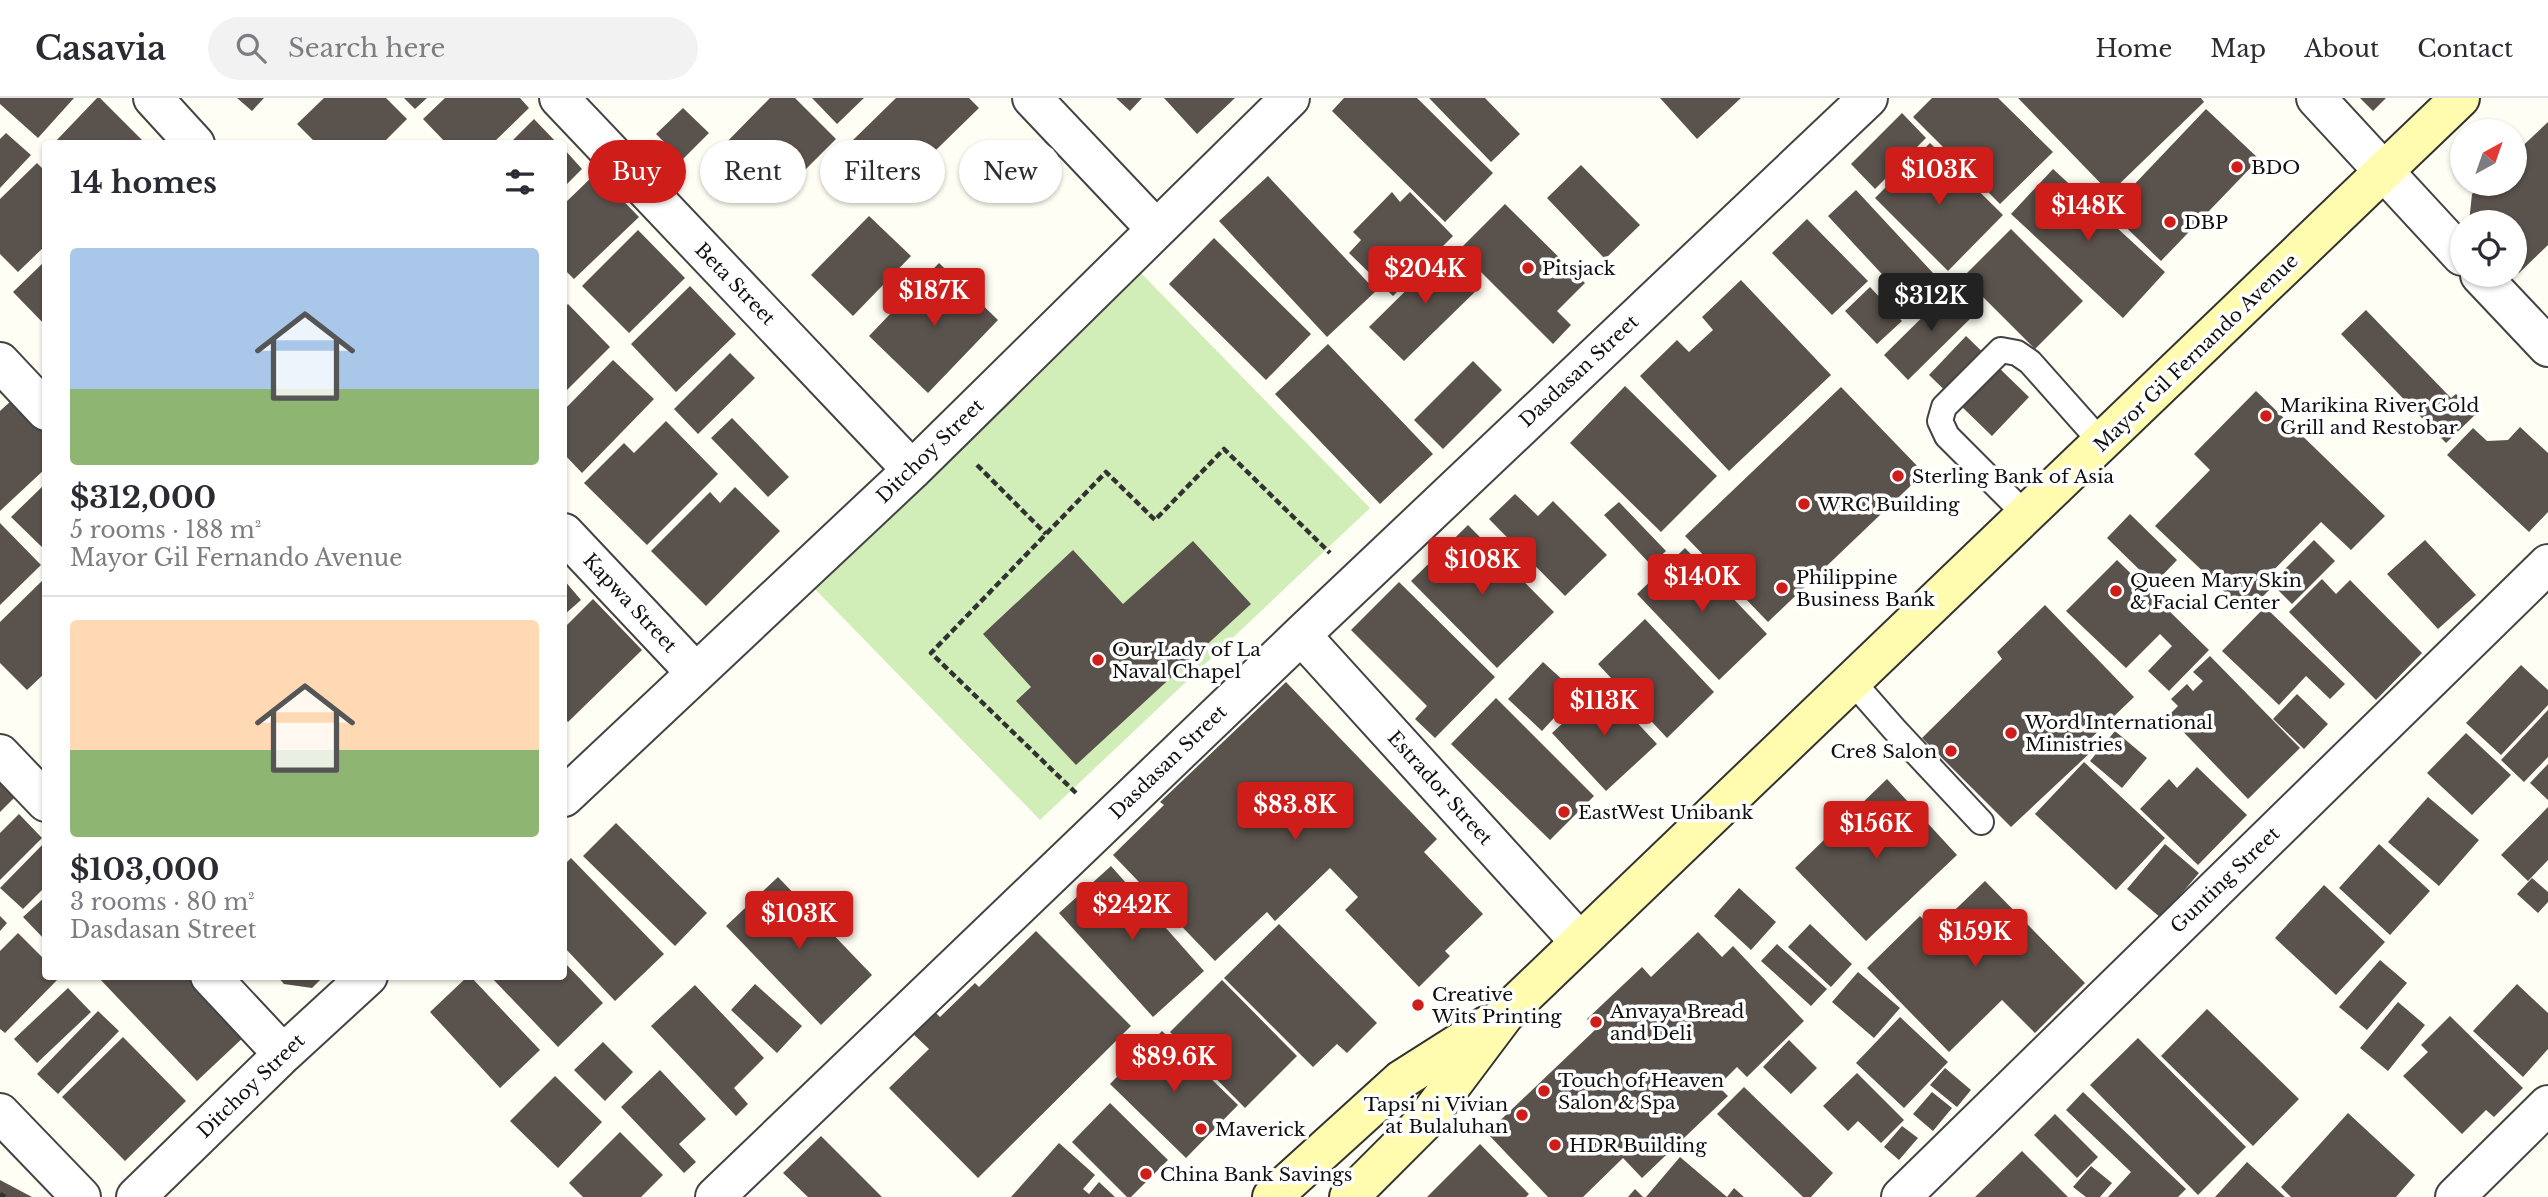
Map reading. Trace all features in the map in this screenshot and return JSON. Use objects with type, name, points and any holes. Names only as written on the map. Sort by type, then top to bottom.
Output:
[{"type":"main road","name":"Mayor Gil Fernando Avenue","points":[[1349,1197],[1424,1122],[1505,1014],[2460,98]]},
{"type":"main road","name":"Mayor Gil Fernando Avenue","points":[[1272,1197],[1401,1080],[1505,1014]]},
{"type":"street","points":[[153,98],[191,140]]},
{"type":"street","name":"Beta Street","points":[[559,98],[912,470]]},
{"type":"street","points":[[1032,98],[1156,229]]},
{"type":"street","name":"Ditchoy Street","points":[[567,794],[912,470],[1290,98]]},
{"type":"street","name":"Dasdasan Street","points":[[715,1197],[1358,580],[1868,98]]},
{"type":"street","points":[[2316,98],[2450,243]]},
{"type":"street","points":[[2491,287],[2548,347]]},
{"type":"street","points":[[0,362],[42,407]]},
{"type":"street","name":"Kapwa Street","points":[[567,536],[696,673]]},
{"type":"street","name":"Gunting Street","points":[[1901,1197],[2548,564]]},
{"type":"street","name":"Estrador Street","points":[[1301,635],[1579,942]]},
{"type":"street","points":[[0,754],[42,798]]},
{"type":"street","points":[[214,980],[283,1054]]},
{"type":"street","name":"Ditchoy Street","points":[[136,1197],[364,980]]},
{"type":"street","points":[[2455,1197],[2548,1105]]},
{"type":"street","points":[[0,1113],[81,1197]]},
{"type":"lane","points":[[2026,515],[1947,436],[1940,421],[1944,407],[2001,350],[2017,353],[2030,362],[2102,443]]},
{"type":"lane","points":[[1852,681],[1981,821]]},
{"type":"path","points":[[947,435],[1046,534]]},
{"type":"path","points":[[1105,822],[931,653],[1106,472],[1155,520],[1224,449],[1358,580]]},
{"type":"path","points":[[0,1194],[5,1197]]},
{"type":"green space","points":[[1140,272],[1370,508],[1040,820],[810,584]]},
{"type":"building","points":[[0,98],[74,98],[38,138],[0,104]]},
{"type":"building","points":[[100,98],[142,140],[57,140]]},
{"type":"building","points":[[237,98],[264,98],[252,111]]},
{"type":"building","points":[[324,98],[386,98],[407,119],[386,140],[313,140],[297,124]]},
{"type":"building","points":[[404,98],[427,98],[415,109]]},
{"type":"building","points":[[445,98],[520,98],[529,108],[496,140],[443,140],[423,119]]},
{"type":"building","points":[[770,98],[795,98],[836,139],[820,140],[820,155],[806,169],[806,140],[729,140]]},
{"type":"building","points":[[812,98],[864,98],[837,124]]},
{"type":"building","points":[[896,98],[969,98],[979,108],[945,141],[853,140]]},
{"type":"building","points":[[1116,98],[1142,98],[1130,111]]},
{"type":"building","points":[[1164,98],[1235,98],[1197,134]]},
{"type":"building","points":[[1344,98],[1417,98],[1493,173],[1445,222],[1332,111]]},
{"type":"building","points":[[1429,98],[1485,98],[1520,134],[1491,162]]},
{"type":"building","points":[[1660,98],[1741,98],[1697,139]]},
{"type":"building","points":[[1932,98],[1998,98],[2053,152],[2000,204],[1913,117]]},
{"type":"building","points":[[2018,98],[2201,98],[2204,102],[2110,193]]},
{"type":"building","points":[[2360,98],[2386,98],[2373,111]]},
{"type":"building","points":[[683,108],[709,133],[686,156],[686,140],[662,140],[656,134]]},
{"type":"building","points":[[2206,109],[2259,159],[2161,261],[2109,211]]},
{"type":"building","points":[[1902,113],[1926,138],[1875,189],[1851,164]]},
{"type":"building","points":[[534,119],[554,140],[513,140]]},
{"type":"building","points":[[2548,122],[2548,245],[2527,265],[2527,210],[2470,210],[2472,196],[2527,196],[2527,142]]},
{"type":"building","points":[[6,133],[31,155],[0,188],[0,139]]},
{"type":"building","points":[[1930,143],[2003,215],[1948,271],[1875,198]]},
{"type":"building","points":[[567,152],[582,169],[567,184]]},
{"type":"building","points":[[37,163],[42,168],[42,249],[18,272],[0,254],[0,199]]},
{"type":"building","points":[[1581,165],[1640,225],[1605,259],[1547,198]]},
{"type":"building","points":[[2053,169],[2165,272],[2123,318],[2011,214]]},
{"type":"building","points":[[1268,176],[1376,291],[1327,337],[1219,221]]},
{"type":"building","points":[[588,181],[588,203],[625,203],[639,217],[574,279],[567,272],[567,201]]},
{"type":"building","points":[[1856,190],[1933,273],[1905,299],[1828,216]]},
{"type":"building","points":[[1392,192],[1400,202],[1410,192],[1453,236],[1393,296],[1349,253],[1361,240],[1353,232]]},
{"type":"building","points":[[1505,204],[1585,283],[1557,311],[1571,325],[1553,344],[1459,250]]},
{"type":"building","points":[[869,216],[911,256],[853,316],[811,275]]},
{"type":"building","points":[[1807,219],[1868,281],[1832,315],[1772,253]]},
{"type":"building","points":[[2011,229],[2083,301],[2035,349],[1963,277]]},
{"type":"building","points":[[638,230],[685,278],[629,333],[582,286]]},
{"type":"building","points":[[1214,238],[1311,334],[1266,380],[1169,284]]},
{"type":"building","points":[[1446,251],[1481,286],[1404,361],[1369,327]]},
{"type":"building","points":[[939,263],[998,320],[928,393],[869,336]]},
{"type":"building","points":[[42,264],[42,322],[13,292]]},
{"type":"building","points":[[1741,280],[1831,375],[1729,471],[1640,376],[1677,340],[1689,352],[1713,330],[1702,317]]},
{"type":"building","points":[[690,286],[736,334],[676,392],[631,344]]},
{"type":"building","points":[[1870,287],[1902,321],[1877,344],[1845,311]]},
{"type":"building","points":[[1953,287],[1977,312],[1908,380],[1884,355]]},
{"type":"building","points":[[567,305],[610,347],[567,390]]},
{"type":"building","points":[[2366,310],[2451,398],[2456,394],[2476,414],[2446,443],[2341,334]]},
{"type":"building","points":[[1966,336],[2029,397],[1992,436],[1929,375]]},
{"type":"building","points":[[1328,344],[1433,454],[1380,504],[1275,394]]},
{"type":"building","points":[[730,353],[755,378],[698,434],[674,409]]},
{"type":"building","points":[[613,360],[654,399],[582,473],[567,457],[567,407]]},
{"type":"building","points":[[1473,361],[1502,390],[1443,449],[1414,420]]},
{"type":"building","points":[[1625,386],[1717,476],[1661,532],[1570,443]]},
{"type":"building","name":"WRC Building","points":[[1841,387],[1924,473],[1768,622],[1685,536]]},
{"type":"building","points":[[2256,391],[2385,516],[2351,550],[2321,522],[2262,582],[2270,589],[2247,613],[2155,526],[2210,470],[2194,454]]},
{"type":"building","points":[[12,400],[42,431],[42,472],[0,511],[0,411]]},
{"type":"building","points":[[732,418],[789,477],[768,497],[711,438]]},
{"type":"building","points":[[666,421],[718,474],[647,545],[584,483],[624,443],[634,453]]},
{"type":"building","points":[[2520,427],[2548,453],[2548,512],[2529,532],[2447,455],[2473,428],[2487,441],[2508,440]]},
{"type":"building","points":[[42,487],[42,547],[11,517]]},
{"type":"building","points":[[735,487],[780,531],[706,606],[651,551],[710,492],[720,503]]},
{"type":"building","points":[[1515,494],[1538,516],[1553,501],[1607,555],[1565,596],[1489,519]]},
{"type":"building","points":[[1619,502],[1666,551],[1651,565],[1604,515]]},
{"type":"building","points":[[2130,514],[2177,560],[2154,584],[2107,538]]},
{"type":"building","points":[[0,523],[41,565],[0,605]]},
{"type":"building","points":[[1468,525],[1554,612],[1497,668],[1411,581]]},
{"type":"building","points":[[2314,540],[2335,561],[2292,604],[2271,583]]},
{"type":"building","points":[[2425,540],[2476,595],[2438,629],[2387,574]]},
{"type":"building","name":"Our Lady of La Naval Chapel","points":[[1193,541],[1251,604],[1076,765],[1016,701],[1031,687],[983,634],[1073,550],[1123,604]]},
{"type":"building","points":[[1685,548],[1767,634],[1719,680],[1637,594]]},
{"type":"building","points":[[2117,560],[2209,650],[2169,691],[2148,671],[2172,646],[2160,634],[2126,668],[2066,611]]},
{"type":"building","points":[[2322,579],[2336,594],[2350,580],[2422,653],[2376,700],[2289,612]]},
{"type":"building","points":[[42,581],[42,676],[27,690],[0,663],[0,622]]},
{"type":"building","points":[[1399,582],[1495,677],[1435,738],[1415,719],[1427,706],[1351,630]]},
{"type":"building","points":[[567,584],[581,600],[567,612]]},
{"type":"building","points":[[593,599],[642,650],[568,722],[567,721],[567,625]]},
{"type":"building","points":[[2045,605],[2134,697],[2085,744],[2092,751],[2011,827],[1922,738],[2002,659],[1997,652]]},
{"type":"building","points":[[2265,607],[2345,684],[2330,699],[2306,676],[2279,705],[2222,651]]},
{"type":"building","points":[[1645,619],[1714,692],[1667,738],[1598,664]]},
{"type":"building","points":[[2210,656],[2300,748],[2248,799],[2168,716],[2178,706],[2171,699],[2187,684],[2193,691],[2203,681],[2193,672]]},
{"type":"building","points":[[1543,662],[1577,693],[1542,731],[1508,699]]},
{"type":"building","points":[[2521,665],[2548,690],[2548,705],[2501,755],[2466,723]]},
{"type":"building","points":[[1286,682],[1437,839],[1424,852],[1483,914],[1445,951],[1450,956],[1419,987],[1345,910],[1358,897],[1330,868],[1275,921],[1267,912],[1215,961],[1113,855],[1164,805],[1160,802]]},
{"type":"building","points":[[1603,686],[1657,744],[1606,791],[1552,733]]},
{"type":"building","points":[[2297,694],[2328,724],[2304,749],[2273,719]]},
{"type":"building","points":[[1496,698],[1594,796],[1550,840],[1451,744]]},
{"type":"building","points":[[2548,710],[2548,757],[2524,782],[2501,760]]},
{"type":"building","points":[[2115,731],[2147,758],[2122,788],[2090,761]]},
{"type":"building","points":[[2466,733],[2511,775],[2472,815],[2427,773]]},
{"type":"building","points":[[2084,762],[2165,838],[2116,890],[2035,814]]},
{"type":"building","points":[[2548,764],[2548,800],[2530,783]]},
{"type":"building","points":[[2197,767],[2247,815],[2198,865],[2140,809],[2169,779],[2177,788]]},
{"type":"building","points":[[1887,779],[1957,855],[1866,941],[1795,868]]},
{"type":"building","points":[[0,782],[15,797],[0,812]]},
{"type":"building","points":[[2428,797],[2479,840],[2439,886],[2388,842]]},
{"type":"building","points":[[2548,807],[2548,860],[2528,881],[2501,855]]},
{"type":"building","points":[[19,814],[42,838],[0,880],[0,833]]},
{"type":"building","points":[[616,823],[707,913],[675,946],[583,856]]},
{"type":"building","points":[[2165,844],[2199,873],[2161,918],[2127,889]]},
{"type":"building","points":[[2379,844],[2430,891],[2390,935],[2339,888]]},
{"type":"building","points":[[42,845],[42,890],[23,909],[0,888]]},
{"type":"building","points":[[571,858],[664,954],[615,1001],[567,950],[567,862]]},
{"type":"building","points":[[1111,866],[1204,971],[1153,1017],[1059,913]]},
{"type":"building","points":[[778,877],[872,975],[821,1025],[726,926]]},
{"type":"building","points":[[2532,878],[2548,892],[2548,902],[2538,913],[2517,894]]},
{"type":"building","points":[[1985,881],[2085,983],[2035,1033],[2002,1000],[1949,1052],[1867,968],[1920,916],[1934,930]]},
{"type":"building","points":[[2324,885],[2385,942],[2336,995],[2275,938]]},
{"type":"building","points":[[1739,888],[1776,922],[1751,950],[1714,916]]},
{"type":"building","points":[[42,900],[42,937],[23,917]]},
{"type":"building","points":[[0,916],[7,923],[0,931]]},
{"type":"building","points":[[1279,924],[1377,1023],[1347,1053],[1337,1044],[1313,1067],[1224,978]]},
{"type":"building","points":[[1810,924],[1852,964],[1831,987],[1788,947]]},
{"type":"building","points":[[1036,931],[1131,1026],[978,1178],[889,1088],[929,1049],[911,1032],[933,1010],[940,1017],[975,983],[979,987]]},
{"type":"building","points":[[1698,932],[1722,957],[1733,946],[1804,1021],[1747,1077],[1737,1067],[1718,1086],[1728,1096],[1642,1178],[1623,1158],[1583,1197],[1548,1197],[1487,1133],[1596,1029],[1587,1019],[1642,967],[1651,977]]},
{"type":"building","points":[[18,933],[42,957],[42,980],[57,980],[5,1033],[0,1029],[0,951]]},
{"type":"building","points":[[1777,944],[1827,989],[1811,1006],[1761,961]]},
{"type":"building","points":[[2380,960],[2407,983],[2367,1030],[2339,1007]]},
{"type":"building","points":[[567,965],[603,1003],[558,1047],[494,980],[567,980]]},
{"type":"building","points":[[1858,972],[1900,1008],[1874,1038],[1832,1002]]},
{"type":"building","points":[[101,980],[196,980],[247,1034],[197,1081]]},
{"type":"building","points":[[280,980],[320,980],[312,988],[284,984]]},
{"type":"building","points":[[464,980],[474,980],[540,1050],[500,1088],[430,1012]]},
{"type":"building","points":[[1222,980],[1297,1056],[1245,1108],[1170,1032]]},
{"type":"building","points":[[755,984],[802,1026],[777,1053],[731,1010]]},
{"type":"building","points":[[2517,984],[2548,1013],[2548,1049],[2523,1077],[2473,1031]]},
{"type":"building","points":[[695,985],[764,1058],[734,1088],[748,1104],[736,1116],[651,1026]]},
{"type":"building","points":[[68,988],[91,1012],[37,1063],[14,1039]]},
{"type":"building","points":[[2398,1002],[2425,1025],[2388,1071],[2360,1048]]},
{"type":"building","points":[[2207,1009],[2299,1099],[2253,1146],[2161,1056]]},
{"type":"building","points":[[98,1011],[119,1031],[58,1094],[37,1074]]},
{"type":"building","points":[[2450,1016],[2523,1088],[2494,1117],[2486,1110],[2462,1134],[2403,1076],[2428,1052],[2421,1045]]},
{"type":"building","points":[[1900,1017],[1948,1062],[1904,1108],[1856,1063]]},
{"type":"building","points":[[1162,1031],[1238,1105],[1186,1158],[1110,1084]]},
{"type":"building","points":[[123,1037],[186,1101],[125,1161],[62,1097]]},
{"type":"building","points":[[2138,1038],[2246,1147],[2198,1195],[2090,1085]]},
{"type":"building","points":[[1789,1040],[1817,1068],[1791,1094],[1763,1067]]},
{"type":"building","points":[[603,1042],[633,1072],[605,1101],[574,1070]]},
{"type":"building","points":[[1945,1068],[1971,1090],[1957,1107],[1930,1085]]},
{"type":"building","points":[[660,1070],[706,1119],[679,1144],[696,1162],[684,1173],[621,1107]]},
{"type":"building","points":[[1857,1073],[1904,1120],[1881,1143],[1858,1121],[1848,1131],[1823,1106]]},
{"type":"building","points":[[555,1076],[602,1122],[558,1168],[510,1121]]},
{"type":"building","points":[[1744,1087],[1833,1173],[1811,1197],[1803,1197],[1717,1114]]},
{"type":"building","points":[[1932,1092],[1952,1108],[1933,1131],[1913,1114]]},
{"type":"building","points":[[2083,1092],[2186,1189],[2178,1197],[2108,1197],[2131,1172],[2066,1110]]},
{"type":"building","points":[[1110,1103],[1168,1160],[1131,1197],[1127,1197],[1072,1142]]},
{"type":"building","points":[[2348,1113],[2415,1175],[2396,1197],[2291,1197],[2281,1187]]},
{"type":"building","points":[[2055,1114],[2098,1157],[2077,1178],[2034,1135]]},
{"type":"building","points":[[1902,1126],[1918,1138],[1899,1160],[1884,1147]]},
{"type":"building","points":[[620,1132],[663,1175],[641,1197],[583,1197],[569,1183]]},
{"type":"building","points":[[821,1136],[882,1197],[808,1197],[783,1173]]},
{"type":"building","points":[[1059,1143],[1095,1175],[1083,1189],[1089,1194],[1099,1182],[1115,1197],[1011,1197]]},
{"type":"building","points":[[1480,1144],[1529,1194],[1526,1197],[1427,1197]]},
{"type":"building","points":[[2022,1151],[2068,1197],[1975,1197]]},
{"type":"building","points":[[1680,1157],[1727,1197],[1646,1197]]},
{"type":"building","points":[[2247,1162],[2285,1197],[2215,1197]]},
{"type":"building","points":[[2091,1166],[2112,1183],[2100,1197],[2086,1197],[2073,1187]]},
{"type":"building","points":[[0,1180],[32,1197],[0,1197]]},
{"type":"building","points":[[1734,1188],[1744,1197],[1727,1197]]},
{"type":"building","points":[[1635,1189],[1643,1197],[1628,1197]]},
{"type":"place","name":"BDO","points":[[2237,167]]},
{"type":"place","name":"DBP","points":[[2170,222]]},
{"type":"place","name":"Pitsjack","points":[[1528,268]]},
{"type":"place","name":"Marikina River Gold Grill and Restobar","points":[[2266,416]]},
{"type":"place","name":"Sterling Bank of Asia","points":[[1898,476]]},
{"type":"place","name":"WRC Building","points":[[1804,504]]},
{"type":"place","name":"Philippine Business Bank","points":[[1782,588]]},
{"type":"place","name":"Queen Mary Skin & Facial Center","points":[[2116,591]]},
{"type":"place","name":"Our Lady of La Naval Chapel","points":[[1098,660]]},
{"type":"place","name":"Word International Ministries","points":[[2011,733]]},
{"type":"place","name":"Cre8 Salon","points":[[1951,751]]},
{"type":"place","name":"EastWest Unibank","points":[[1564,812]]},
{"type":"place","name":"Creative Wits Printing","points":[[1418,1005]]},
{"type":"place","name":"Anvaya Bread and Deli","points":[[1596,1022]]},
{"type":"place","name":"Touch of Heaven Salon & Spa","points":[[1544,1091]]},
{"type":"place","name":"Tapsi ni Vivian at Bulaluhan","points":[[1522,1115]]},
{"type":"place","name":"Maverick","points":[[1201,1129]]},
{"type":"place","name":"HDR Building","points":[[1555,1145]]},
{"type":"place","name":"China Bank Savings","points":[[1146,1174]]}]
